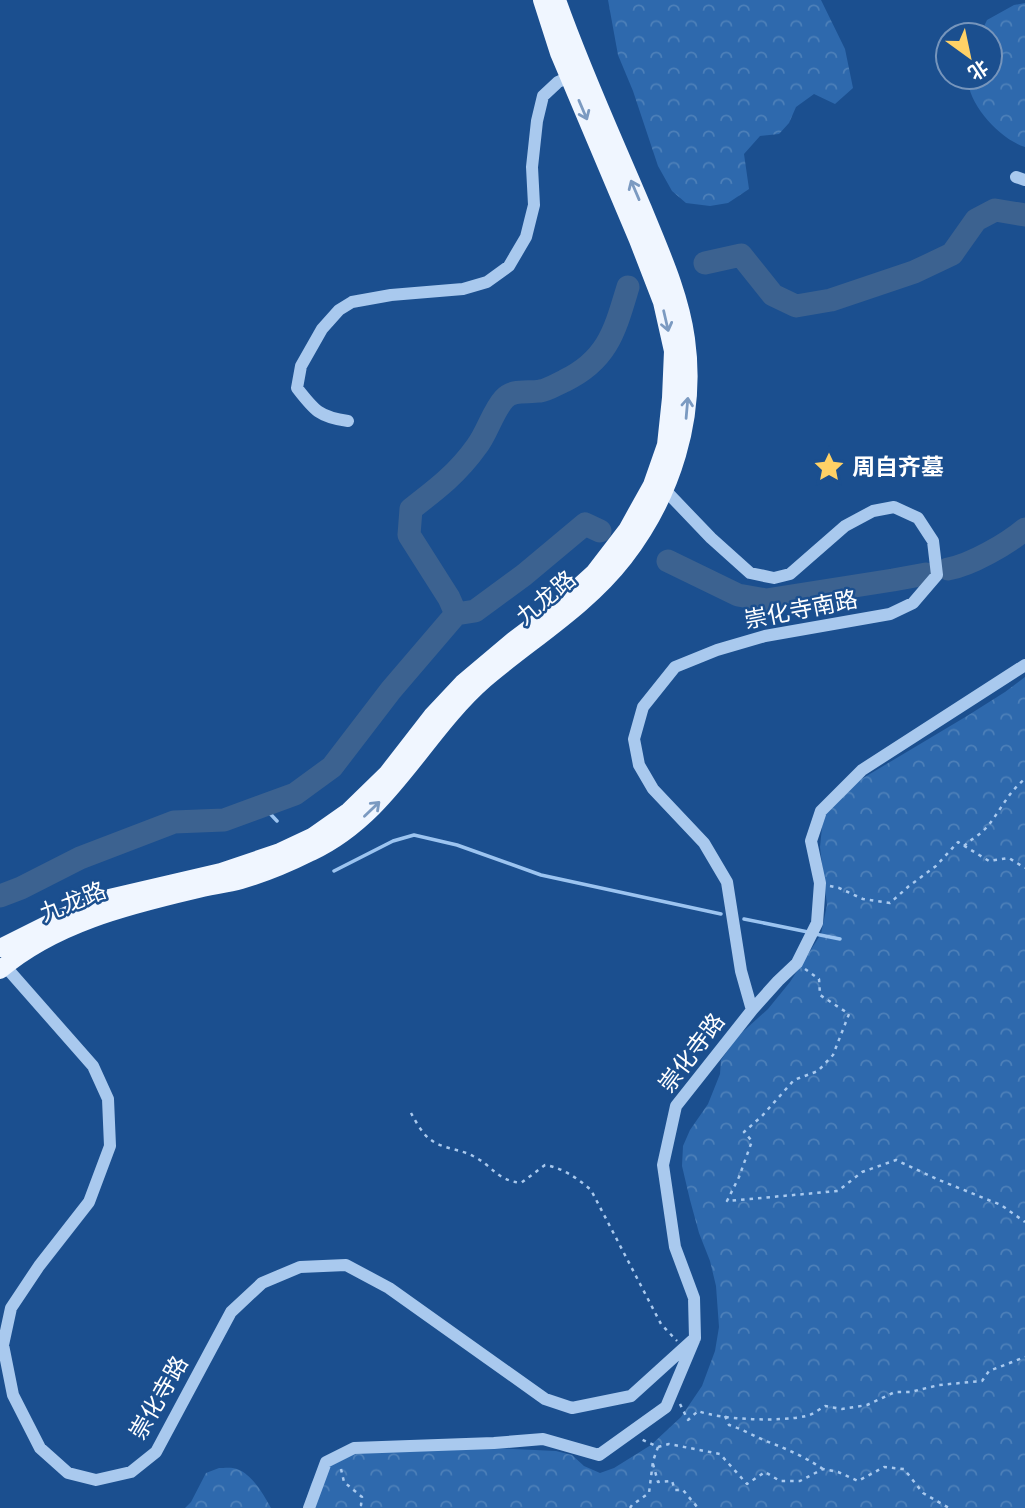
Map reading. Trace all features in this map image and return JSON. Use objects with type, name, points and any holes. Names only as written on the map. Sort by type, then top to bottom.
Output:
[{"type":"main road","name":"九龙路","points":[[0,948],[105,899],[221,872],[280,852],[312,837],[349,811],[387,774],[432,716],[463,683],[568,597],[593,573],[627,530],[652,485],[666,445],[673,351],[662,302],[559,53],[542,0]]},
{"type":"main road","name":"九龙路","points":[[3,968],[39,942],[85,921],[134,905],[239,880],[278,867],[318,849],[348,830],[373,809],[394,786],[461,703],[594,591],[624,559],[649,521],[677,456],[686,418],[689,380],[686,338],[677,298],[658,246],[573,47],[557,0]]},
{"type":"street","points":[[348,421],[328,418],[320,413],[297,388],[301,366],[322,330],[339,310],[352,302],[391,295],[463,289],[487,282],[509,266],[526,237],[534,205],[532,167],[537,121],[543,96],[558,82],[569,77]]},
{"type":"street","name":"崇化寺南路","points":[[665,489],[711,538],[750,573],[774,578],[790,574],[845,526],[873,511],[894,507],[918,518],[933,541],[937,575],[914,603],[890,614],[765,636],[717,650],[675,667],[643,707],[634,739],[639,765],[653,789],[704,843],[727,882],[741,971],[752,1010]]},
{"type":"street","name":"崇化寺路","points":[[338,1456],[354,1448],[543,1439],[599,1455],[666,1406],[695,1338],[694,1298],[676,1247],[663,1165],[676,1106],[752,1010],[797,963],[817,923],[820,883],[811,841],[821,811],[862,769],[1025,665]]},
{"type":"street","name":"崇化寺路","points":[[3,968],[93,1066],[108,1099],[110,1146],[89,1202],[38,1266],[10,1308],[3,1345],[13,1395],[40,1448],[68,1473],[96,1480],[131,1472],[156,1452],[231,1312],[262,1283],[300,1267],[346,1265],[389,1288],[545,1399],[572,1408],[632,1396],[695,1338]]},
{"type":"street","points":[[309,1508],[326,1462],[338,1456]]},
{"type":"path","points":[[964,846],[983,831],[1006,799],[1025,779]]},
{"type":"path","points":[[820,883],[863,899],[890,902],[936,866],[958,842],[989,861],[1009,858],[1025,868]]},
{"type":"path","points":[[797,963],[819,979],[820,995],[849,1014],[833,1055],[817,1071],[794,1080],[744,1132],[752,1141],[727,1201],[838,1191],[862,1172],[896,1160],[1001,1205],[1025,1222]]},
{"type":"path","points":[[411,1114],[429,1140],[462,1150],[508,1182],[521,1183],[545,1165],[560,1168],[583,1182],[591,1190],[661,1324],[684,1348]]},
{"type":"path","points":[[673,1390],[688,1420],[698,1411],[709,1415],[778,1419],[809,1416],[825,1406],[842,1409],[867,1405],[895,1392],[982,1381],[989,1371],[1025,1357]]},
{"type":"path","points":[[725,1416],[729,1424],[802,1455],[823,1469],[858,1481],[884,1467],[904,1469],[923,1493],[949,1508]]},
{"type":"path","points":[[629,1433],[658,1447],[669,1444],[720,1454],[747,1484],[765,1472],[780,1482],[800,1482],[823,1469]]},
{"type":"path","points":[[631,1508],[649,1493],[653,1461],[658,1447]]},
{"type":"path","points":[[338,1456],[344,1482],[362,1497],[361,1505],[365,1508]]},
{"type":"path","points":[[653,1461],[658,1482],[672,1481],[675,1490],[683,1490],[698,1508]]},
{"type":"green space","points":[[608,0],[821,0],[845,49],[853,88],[835,104],[814,94],[796,107],[789,123],[779,134],[760,136],[744,154],[749,189],[728,203],[710,206],[686,203],[672,191],[658,166],[618,55]]},
{"type":"green space","points":[[1025,3],[1025,147],[1005,136],[987,119],[970,91],[1004,91],[1004,21],[987,21],[1014,5]]},
{"type":"green space","points":[[1025,677],[1025,1508],[304,1508],[311,1484],[320,1468],[374,1442],[556,1451],[572,1455],[584,1466],[600,1473],[614,1468],[651,1445],[681,1417],[702,1386],[715,1351],[719,1327],[716,1286],[690,1200],[682,1166],[683,1146],[690,1130],[708,1104],[720,1074],[721,1060],[738,1036],[768,1009],[790,982],[821,934],[827,905],[820,847],[824,807],[843,790],[967,716]]},
{"type":"green space","points":[[219,1468],[235,1468],[243,1472],[257,1485],[271,1508],[185,1508],[206,1473]]},
{"type":"waterway","points":[[705,263],[741,255],[773,295],[796,306],[831,300],[914,272],[952,254],[976,220],[995,210],[1025,215]]},
{"type":"waterway","points":[[456,614],[449,598],[409,535],[411,509],[455,473],[470,456],[504,399],[516,393],[546,389],[591,364],[614,330],[628,287]]},
{"type":"waterway","points":[[0,896],[80,858],[174,822],[224,820],[295,794],[332,767],[391,690],[456,614],[475,611],[524,575],[585,524],[600,531]]},
{"type":"waterway","points":[[948,569],[988,553],[1025,529]]},
{"type":"waterway","points":[[668,561],[738,595],[766,600],[926,574]]},
{"type":"waterway","points":[[263,806],[277,821]]},
{"type":"waterway","points":[[334,871],[393,841],[414,835],[457,845],[541,875],[721,914]]},
{"type":"waterway","points":[[744,919],[808,932]]},
{"type":"waterway","points":[[815,934],[840,939]]},
{"type":"place","name":"周自齐墓","points":[[829,467]]}]
